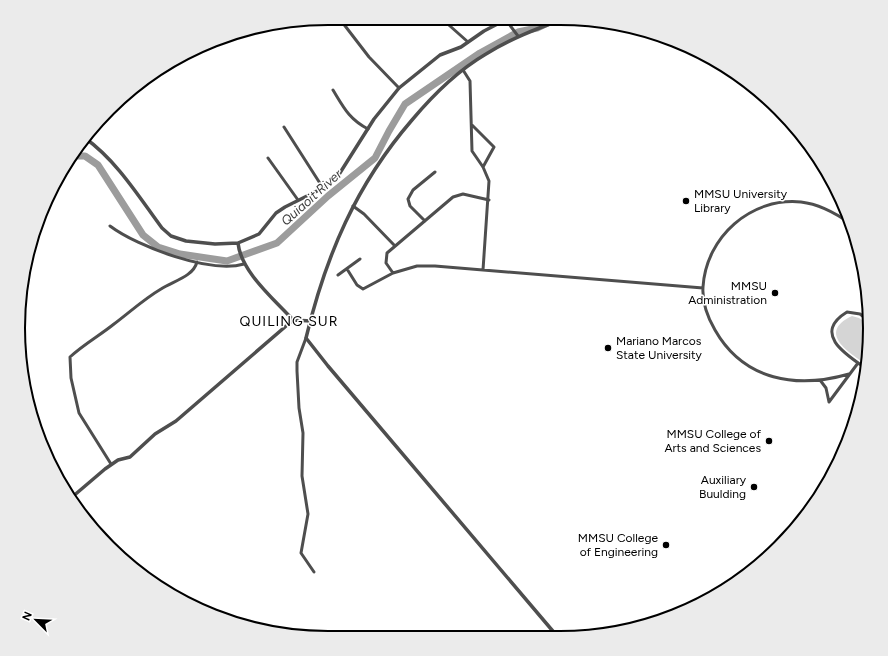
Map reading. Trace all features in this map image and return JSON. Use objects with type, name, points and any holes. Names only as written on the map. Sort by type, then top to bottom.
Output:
[{"type":"street","points":[[344,25],[369,57],[399,88]]},
{"type":"street","points":[[449,25],[468,42]]},
{"type":"street","points":[[90,141],[100,149],[118,168],[162,228],[171,236],[186,241],[238,245],[259,234],[276,213],[323,188],[338,176],[368,129],[389,99],[399,88],[440,55],[468,42],[484,31],[497,25]]},
{"type":"street","points":[[511,25],[517,35]]},
{"type":"street","points":[[314,572],[303,556],[301,548],[308,514],[302,476],[303,433],[299,408],[297,362],[306,338],[331,254],[352,205],[376,167],[403,131],[427,103],[463,70],[485,54],[517,35],[546,25]]},
{"type":"street","points":[[463,70],[470,81],[472,151],[483,167],[489,181],[489,200],[483,270]]},
{"type":"street","points":[[333,90],[345,112],[357,124],[368,129]]},
{"type":"street","points":[[472,125],[494,147],[483,167]]},
{"type":"street","points":[[284,127],[323,188]]},
{"type":"street","points":[[268,158],[298,200]]},
{"type":"street","points":[[425,221],[410,206],[408,199],[413,190],[435,172]]},
{"type":"street","points":[[393,273],[386,263],[385,256],[453,197],[463,194],[489,200]]},
{"type":"street","points":[[842,217],[802,202],[785,202],[763,206],[743,216],[726,232],[715,246],[707,268],[703,288],[709,320],[731,354],[744,365],[777,378],[820,380],[849,374]]},
{"type":"street","points":[[352,205],[364,214],[395,246]]},
{"type":"street","points":[[110,226],[126,238],[155,251],[197,262],[235,267],[244,264]]},
{"type":"street","points":[[238,245],[244,264],[266,293],[293,320],[310,321]]},
{"type":"street","points":[[338,275],[360,259]]},
{"type":"street","points":[[111,464],[79,412],[72,385],[70,357],[87,341],[114,324],[161,288],[183,278],[193,270],[197,262]]},
{"type":"street","points":[[347,268],[358,286],[363,289],[393,273],[417,266],[703,288]]},
{"type":"street","points":[[820,380],[826,388],[829,402],[858,363],[839,349],[834,342],[831,332],[836,320],[847,312],[860,314],[862,316]]},
{"type":"street","points":[[75,495],[111,464],[130,457],[155,434],[176,420],[293,320]]},
{"type":"street","points":[[306,338],[328,366],[553,631]]},
{"type":"shaded area","points":[[852,316],[863,321],[861,361],[845,349],[836,336],[837,329],[842,322]]},
{"type":"waterway","name":"Quiaoit River","points":[[79,156],[85,156],[98,165],[143,235],[158,247],[180,254],[227,261],[277,243],[328,196],[375,158],[405,104],[480,53],[518,32],[537,28],[543,25]]},
{"type":"place","name":"MMSU University Library","points":[[686,201]]},
{"type":"place","name":"MMSU Administration","points":[[775,293]]},
{"type":"place","name":"Mariano Marcos State University","points":[[608,348]]},
{"type":"place","name":"MMSU College of Arts and Sciences","points":[[769,441]]},
{"type":"place","name":"Auxiliary Buulding","points":[[754,487]]},
{"type":"place","name":"MMSU College of Engineering","points":[[666,545]]},
{"type":"district","name":"QUILING SUR","points":[[289,321]]}]
